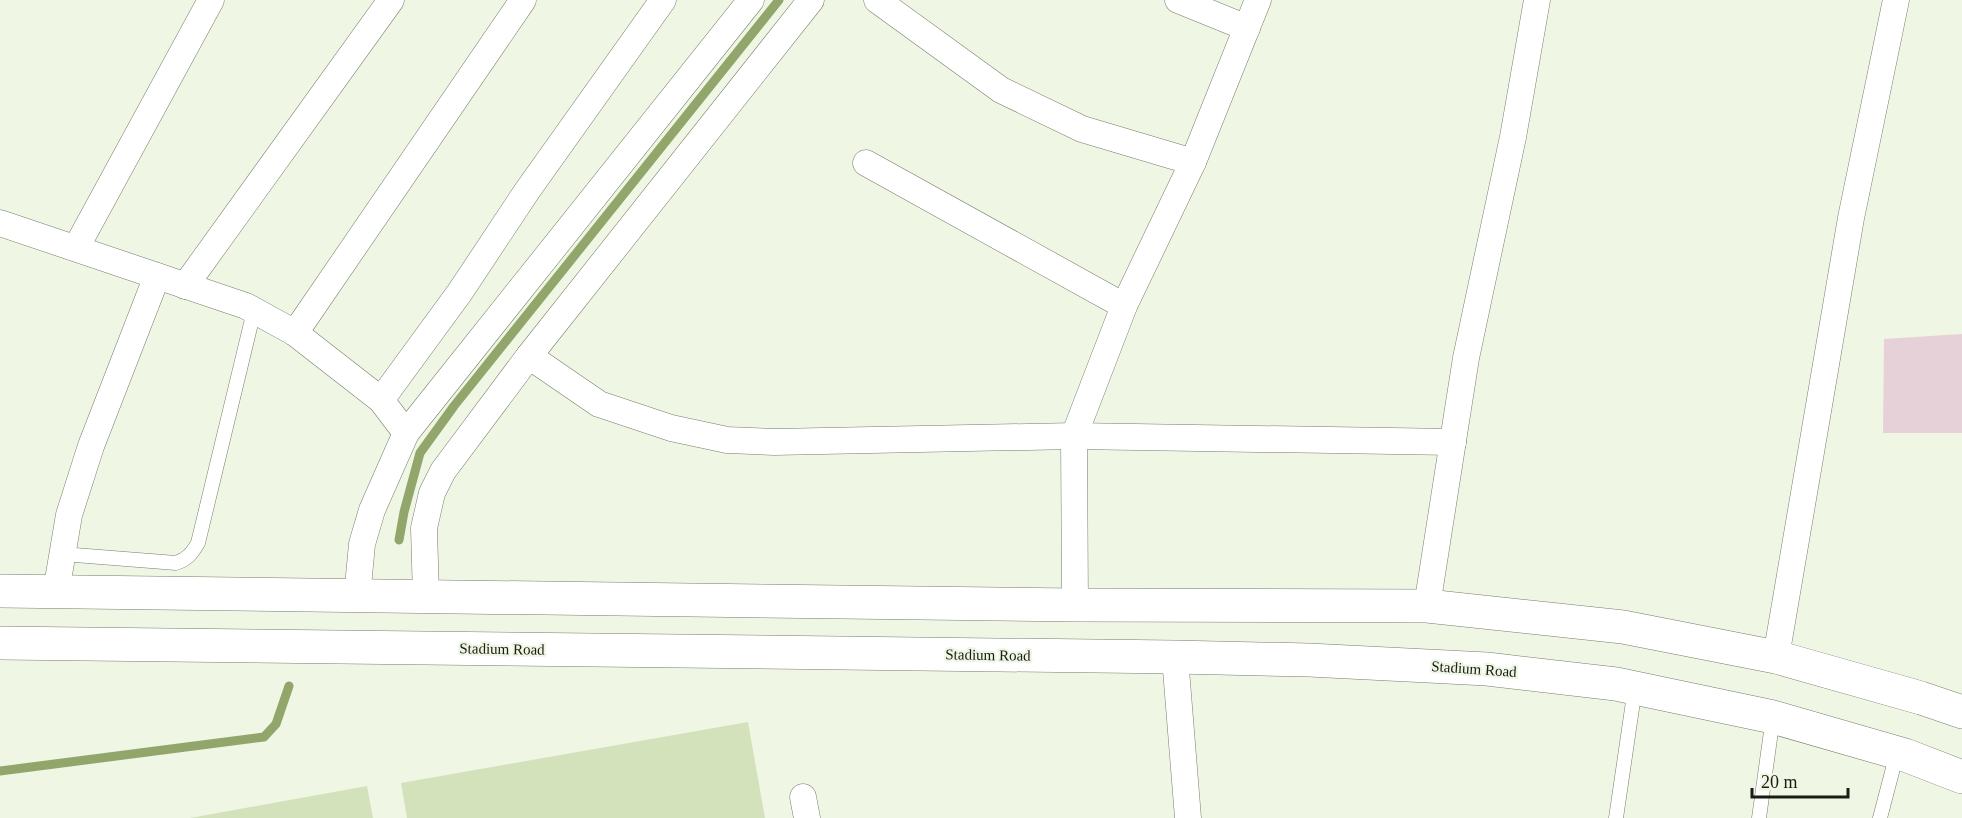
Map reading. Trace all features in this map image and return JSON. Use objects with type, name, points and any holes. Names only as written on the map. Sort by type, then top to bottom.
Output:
[{"type":"main road","points":[[0,591],[56,592],[186,577],[357,597],[1075,605],[1427,606],[1623,627],[1776,657],[1962,712]]},
{"type":"main road","name":"Stadium Road","points":[[0,643],[1175,657],[1309,660],[1487,669],[1616,684],[1773,717],[1897,753],[1962,777]]},
{"type":"street","points":[[76,248],[211,0]]},
{"type":"street","points":[[186,286],[391,0]]},
{"type":"street","points":[[295,333],[523,0]]},
{"type":"street","points":[[381,400],[460,292],[527,191],[663,0]]},
{"type":"street","points":[[357,597],[362,544],[372,510],[406,433],[751,0]]},
{"type":"street","points":[[426,598],[424,528],[432,493],[443,471],[529,356],[811,0]]},
{"type":"street","points":[[877,0],[1001,90],[1082,129],[1193,162]]},
{"type":"street","points":[[1178,0],[1247,28]]},
{"type":"street","points":[[1075,605],[1074,436],[1124,306],[1193,162],[1258,0]]},
{"type":"street","points":[[1427,606],[1466,358],[1513,137],[1537,0]]},
{"type":"street","points":[[1776,657],[1851,218],[1896,0]]},
{"type":"street","points":[[866,163],[1124,306]]},
{"type":"street","points":[[0,223],[254,311],[295,333],[381,400],[406,433]]},
{"type":"street","points":[[56,592],[69,515],[91,446],[156,276]]},
{"type":"street","points":[[529,356],[599,404],[671,428],[727,440],[774,442],[1074,436],[1453,442]]},
{"type":"street","points":[[1175,657],[1188,818]]},
{"type":"lane","points":[[186,577],[198,543],[254,311]]},
{"type":"lane","points":[[62,554],[176,563],[186,577]]},
{"type":"lane","points":[[1616,818],[1635,688]]},
{"type":"lane","points":[[1759,818],[1773,717]]},
{"type":"lane","points":[[1880,818],[1897,753]]},
{"type":"green space","points":[[748,722],[765,818],[407,818],[401,783]]},
{"type":"green space","points":[[367,786],[373,818],[190,818]]},
{"type":"building","points":[[1962,334],[1962,433],[1883,433],[1884,339]]},
{"type":"waterway","points":[[399,540],[420,453],[454,406],[779,0]]},
{"type":"waterway","points":[[0,771],[264,737],[276,724],[289,686]]}]
